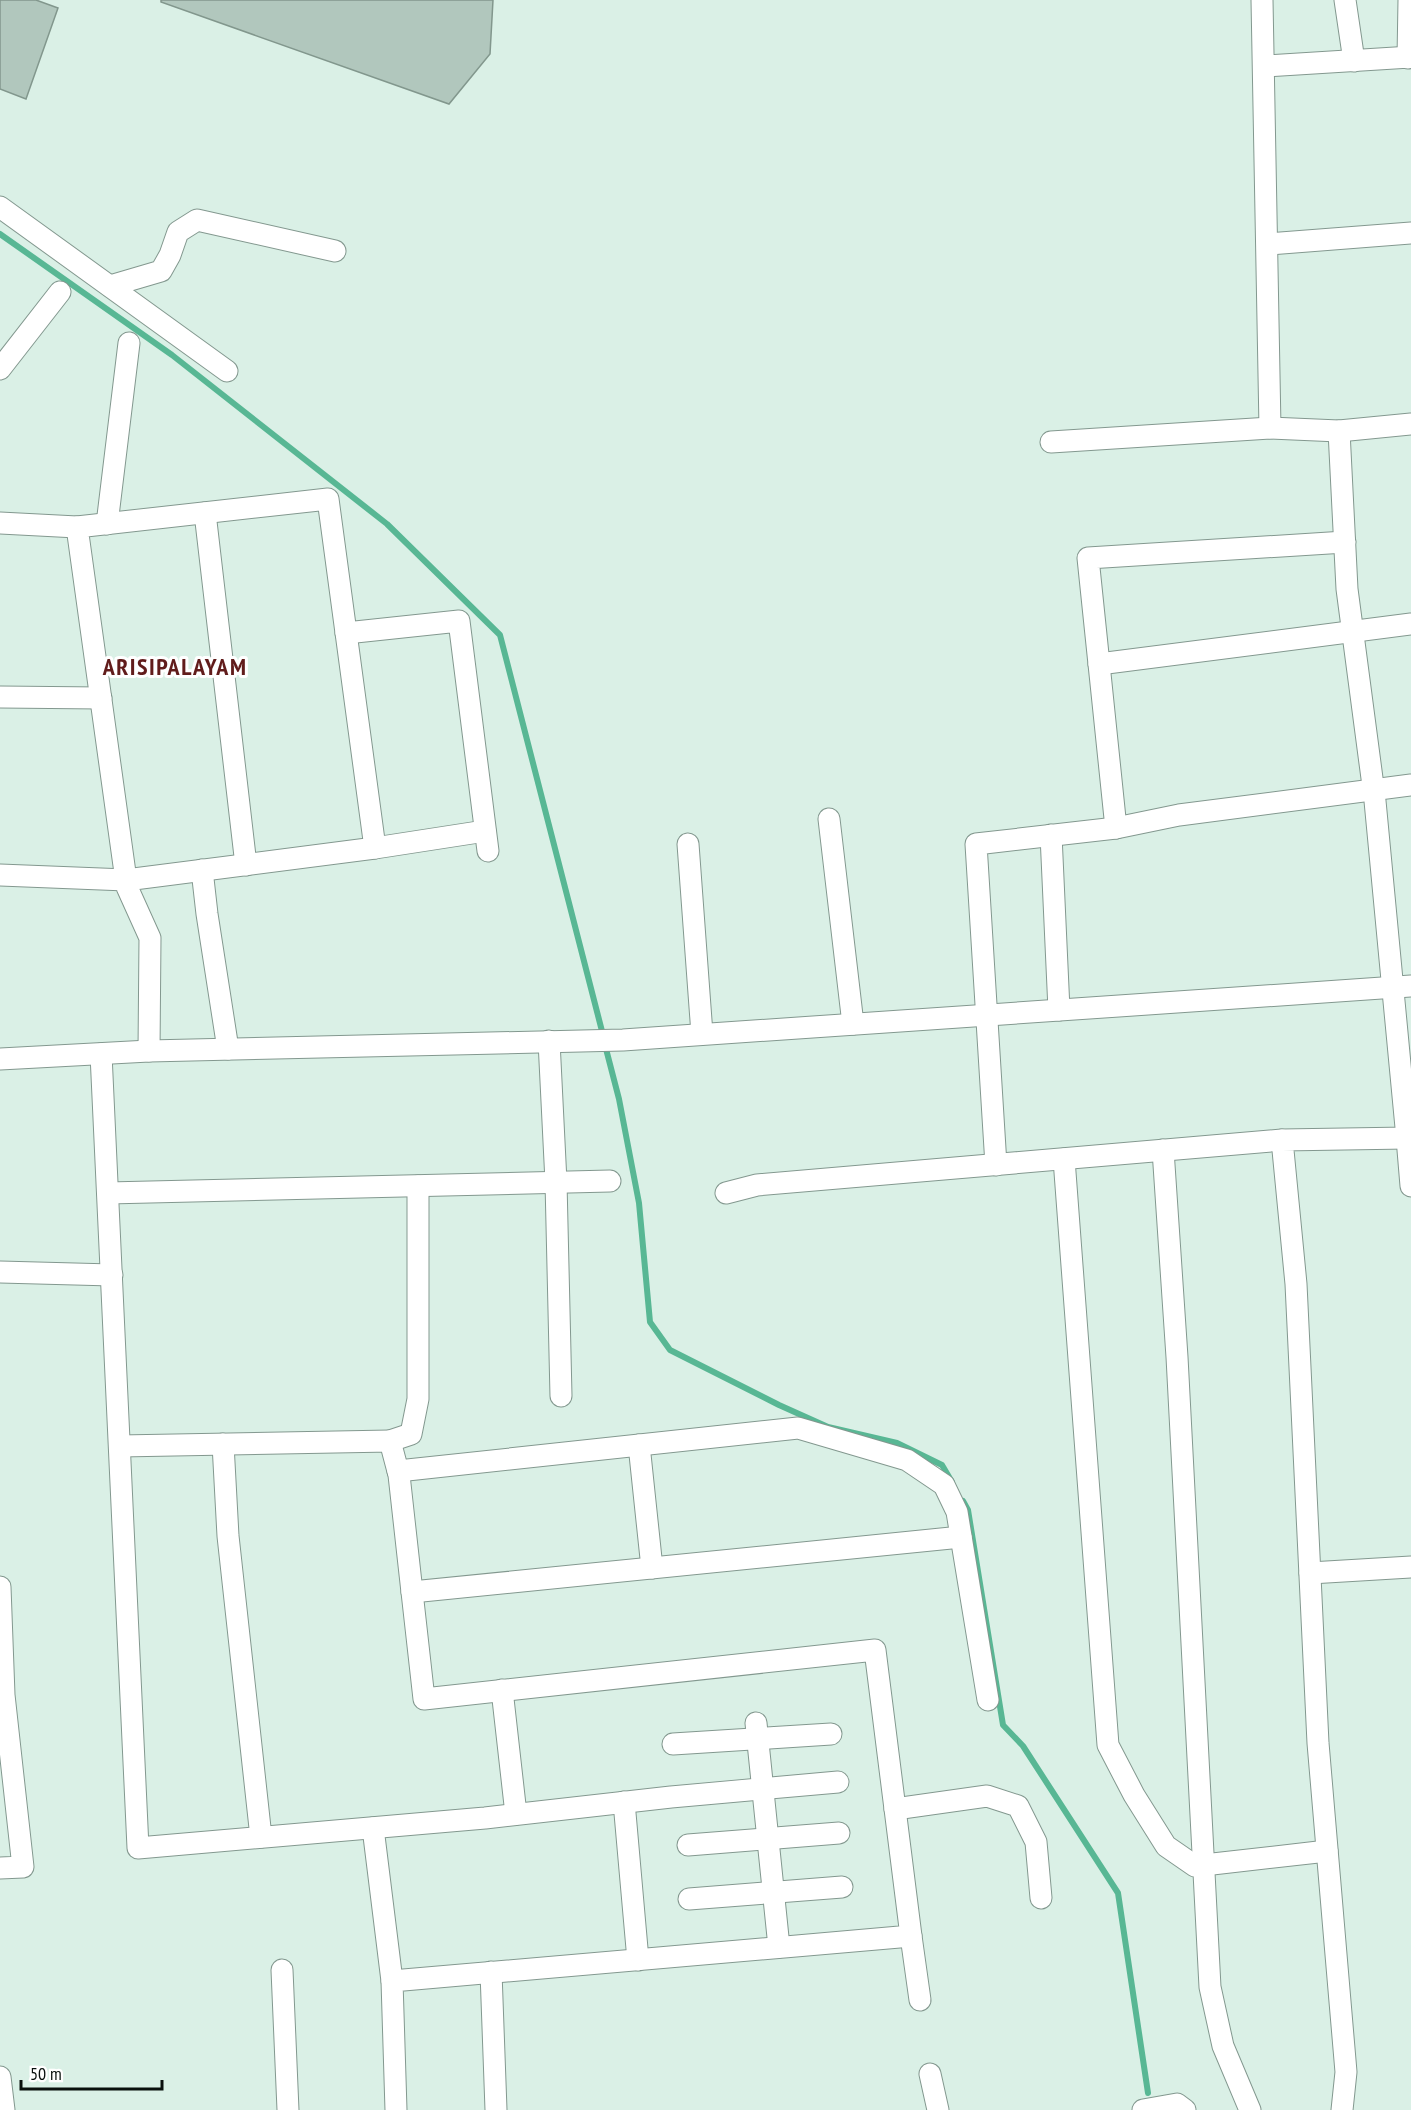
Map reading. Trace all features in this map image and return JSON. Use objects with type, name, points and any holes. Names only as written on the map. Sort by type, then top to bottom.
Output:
[{"type":"street","points":[[1263,0],[1270,428]]},
{"type":"street","points":[[1345,0],[1354,61]]},
{"type":"street","points":[[1265,66],[1410,58],[1408,0]]},
{"type":"street","points":[[0,207],[227,370]]},
{"type":"street","points":[[110,286],[161,271],[170,255],[178,232],[197,220],[334,250]]},
{"type":"street","points":[[1268,243],[1411,234]]},
{"type":"street","points":[[0,369],[60,292]]},
{"type":"street","points":[[107,524],[129,343]]},
{"type":"street","points":[[1051,442],[1270,428],[1339,431],[1411,424]]},
{"type":"street","points":[[1339,431],[1347,589],[1402,986],[1411,1186]]},
{"type":"street","points":[[0,523],[77,527],[328,500],[375,848]]},
{"type":"street","points":[[205,513],[246,865]]},
{"type":"street","points":[[77,527],[127,887],[150,938],[149,1051]]},
{"type":"street","points":[[1116,828],[1088,558],[1345,542]]},
{"type":"street","points":[[0,875],[126,880],[375,848],[486,841],[459,621],[346,633]]},
{"type":"street","points":[[1099,664],[1411,624]]},
{"type":"street","points":[[0,697],[101,698]]},
{"type":"street","points":[[996,1164],[976,844],[1116,828],[1179,815],[1411,785]]},
{"type":"street","points":[[829,819],[853,1024]]},
{"type":"street","points":[[1051,835],[1059,1010]]},
{"type":"street","points":[[688,844],[702,1034]]},
{"type":"street","points":[[202,870],[228,1049]]},
{"type":"street","points":[[0,1059],[149,1051],[604,1040],[1402,986]]},
{"type":"street","points":[[549,1041],[556,1182],[561,1396]]},
{"type":"street","points":[[101,1054],[138,1848],[373,1828],[838,1782]]},
{"type":"street","points":[[726,1193],[757,1185],[1282,1140],[1409,1138]]},
{"type":"street","points":[[1282,1140],[1296,1284],[1318,1743],[1346,2072],[1342,2110]]},
{"type":"street","points":[[1163,1150],[1177,1357],[1210,1988],[1223,2046],[1250,2110]]},
{"type":"street","points":[[1064,1159],[1108,1745],[1134,1795],[1166,1846],[1195,1866],[1327,1851]]},
{"type":"street","points":[[108,1193],[610,1181]]},
{"type":"street","points":[[120,1446],[390,1441],[411,1434],[418,1399],[418,1186]]},
{"type":"street","points":[[0,1272],[112,1275]]},
{"type":"street","points":[[398,1471],[798,1428],[907,1460],[944,1485],[957,1512],[988,1700]]},
{"type":"street","points":[[390,1441],[398,1471],[424,1699],[875,1650],[920,2000]]},
{"type":"street","points":[[223,1444],[228,1536],[261,1837]]},
{"type":"street","points":[[639,1445],[652,1568]]},
{"type":"street","points":[[412,1592],[961,1537]]},
{"type":"street","points":[[1310,1573],[1411,1567]]},
{"type":"street","points":[[0,1587],[4,1695],[23,1867],[0,1868]]},
{"type":"street","points":[[502,1690],[516,1814]]},
{"type":"street","points":[[673,1744],[757,1731],[831,1734]]},
{"type":"street","points":[[757,1731],[779,1947]]},
{"type":"street","points":[[895,1809],[987,1796],[1018,1806],[1036,1842],[1041,1898]]},
{"type":"street","points":[[624,1802],[638,1960]]},
{"type":"street","points":[[373,1828],[392,1981],[396,2110]]},
{"type":"street","points":[[688,1845],[839,1833]]},
{"type":"street","points":[[689,1899],[842,1887]]},
{"type":"street","points":[[392,1981],[911,1936]]},
{"type":"street","points":[[282,1970],[288,2110]]},
{"type":"street","points":[[491,1972],[496,2110]]},
{"type":"street","points":[[930,2074],[939,2110]]},
{"type":"street","points":[[0,2077],[4,2110]]},
{"type":"street","points":[[1143,2110],[1177,2104],[1185,2110]]},
{"type":"building","points":[[0,0],[36,0],[58,8],[26,99],[0,89]]},
{"type":"building","points":[[161,0],[493,0],[490,54],[449,104],[161,2]]},
{"type":"waterway","points":[[0,234],[172,355],[387,524],[500,635],[603,1035]]},
{"type":"waterway","points":[[605,1045],[619,1099],[639,1203],[650,1322],[670,1350],[828,1427],[897,1443],[942,1465],[952,1482]]},
{"type":"waterway","points":[[963,1501],[968,1510],[1003,1725],[1023,1746],[1118,1893],[1148,2093]]},
{"type":"district","name":"ARISIPALAYAM","points":[[175,667]]}]
